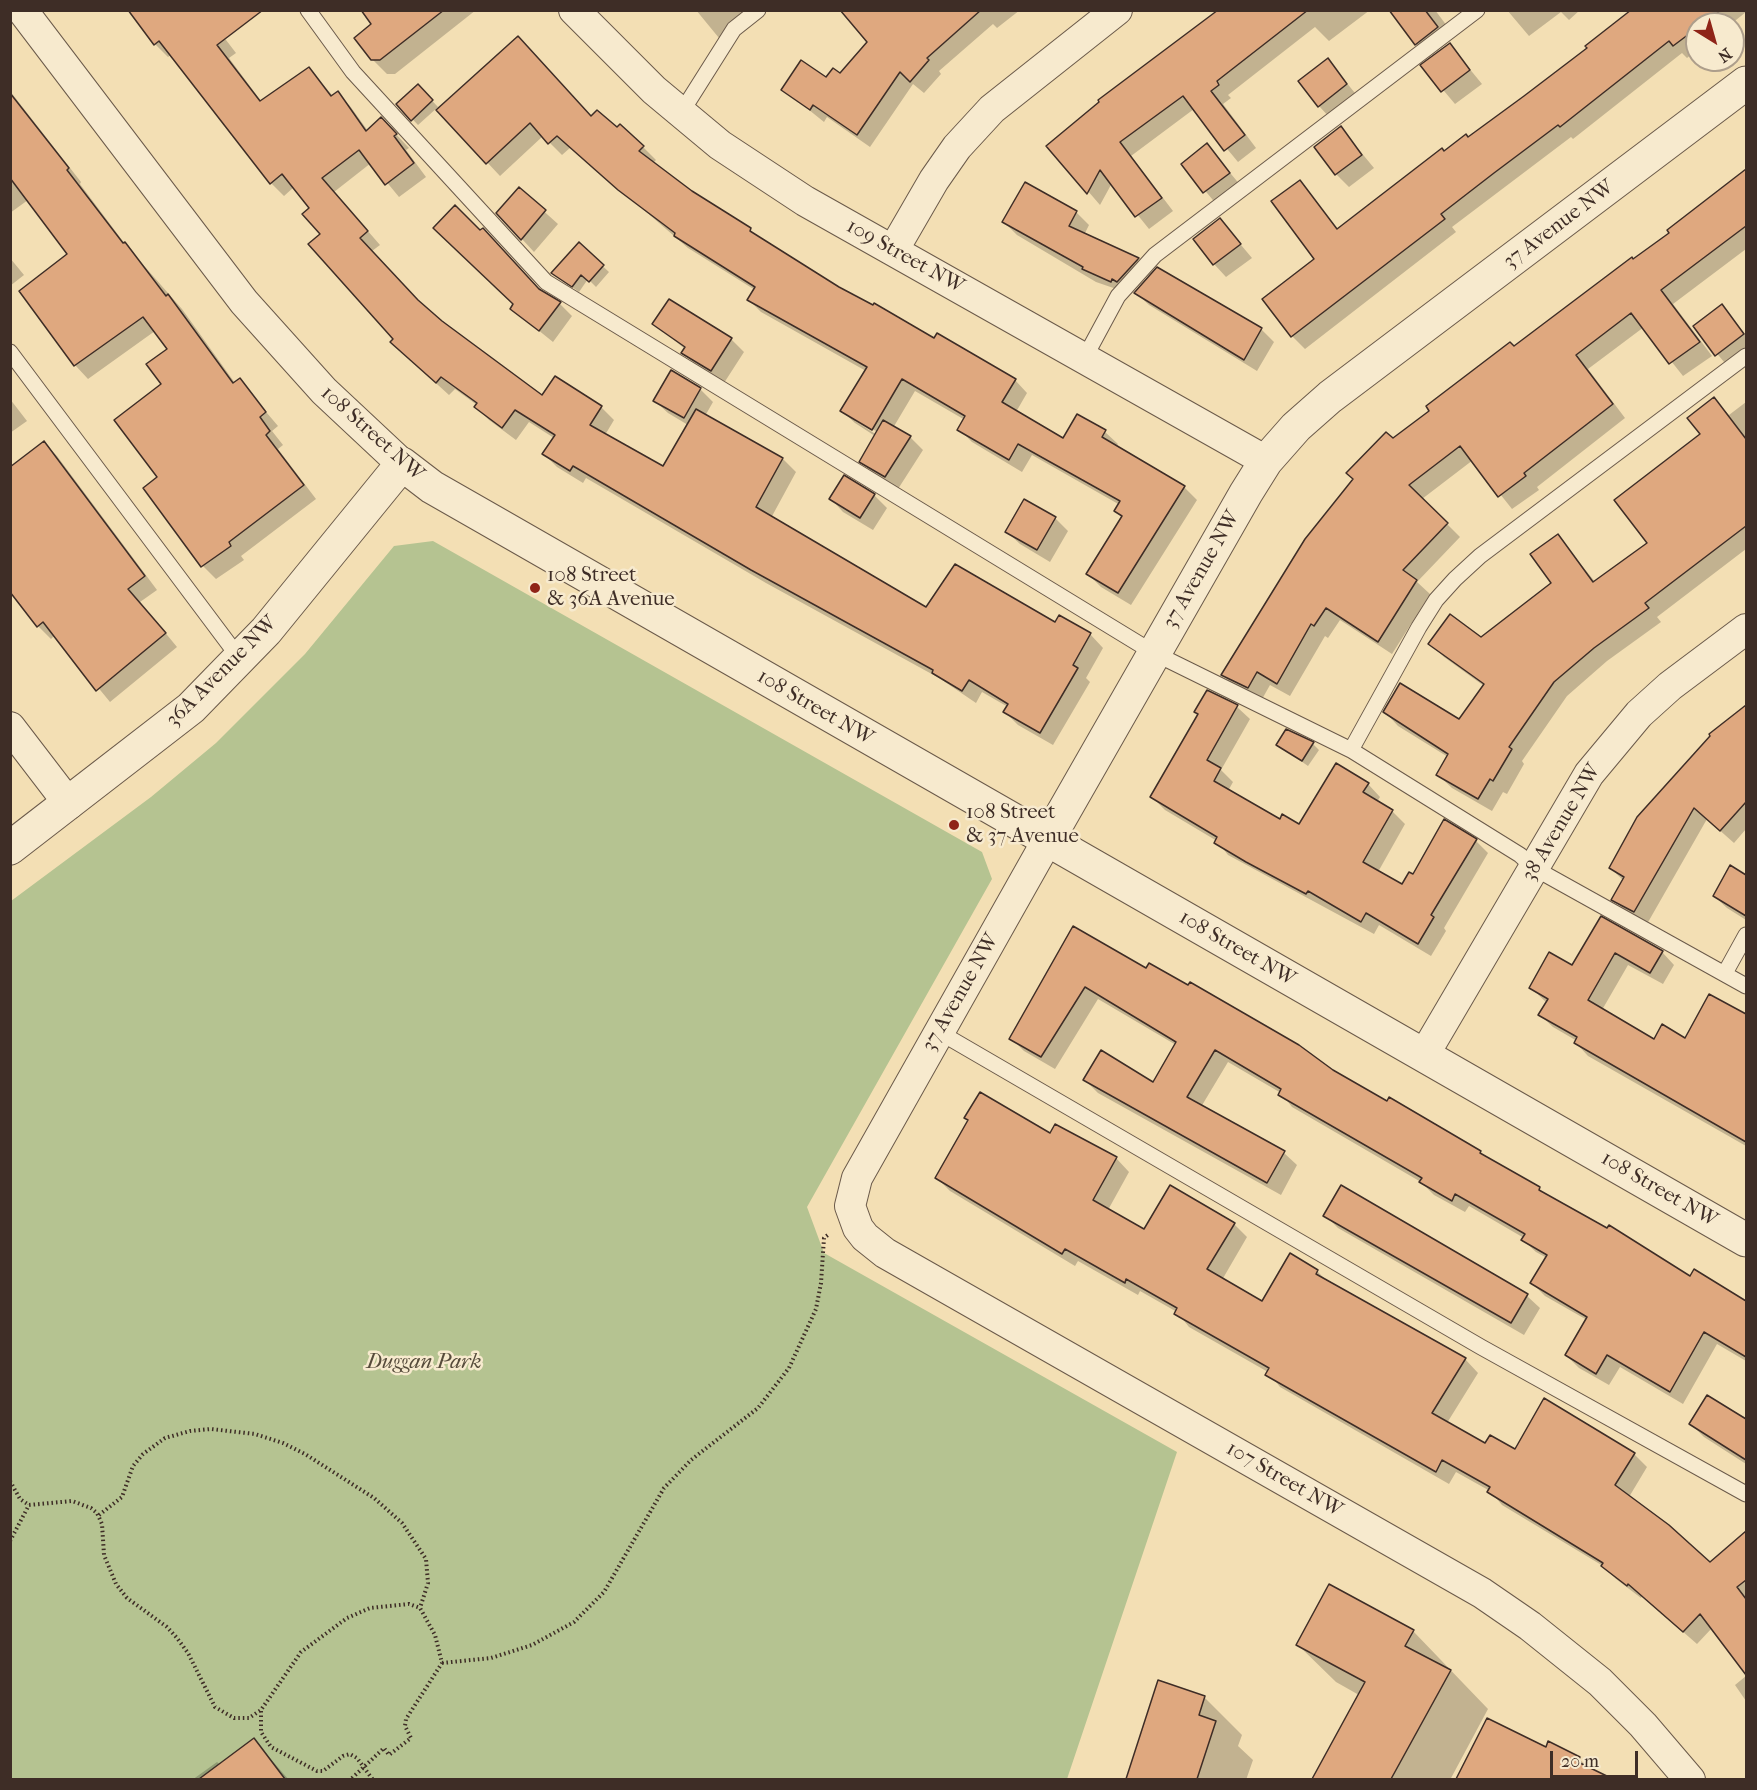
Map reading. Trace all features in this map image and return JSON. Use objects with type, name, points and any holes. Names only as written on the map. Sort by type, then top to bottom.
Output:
[{"type":"street","name":"108 Street NW","points":[[22,10],[244,302],[324,391],[402,464],[432,487],[1746,1240]]},
{"type":"street","name":"109 Street NW","points":[[574,10],[681,113],[720,145],[805,201],[1266,460]]},
{"type":"street","points":[[894,249],[934,180],[957,147],[992,109],[1117,10]]},
{"type":"street","name":"37 Avenue NW","points":[[852,1217],[851,1192],[857,1178],[1266,460],[1296,427],[1330,397],[1746,83]]},
{"type":"street","name":"36A Avenue NW","points":[[10,848],[191,708],[240,659],[294,598],[402,464]]},
{"type":"street","name":"38 Avenue NW","points":[[1424,1055],[1588,774],[1639,714],[1670,686],[1746,629]]},
{"type":"street","points":[[10,728],[69,804]]},
{"type":"street","name":"107 Street NW","points":[[852,1217],[865,1237],[885,1253],[1438,1568],[1521,1619],[1600,1682],[1643,1725],[1690,1779]]},
{"type":"lane","points":[[308,10],[353,72],[546,282],[1154,653],[1351,750],[1520,855],[1534,868],[1746,986]]},
{"type":"lane","points":[[681,113],[734,29],[758,10]]},
{"type":"lane","points":[[1084,359],[1118,296],[1155,255],[1475,11]]},
{"type":"lane","points":[[10,352],[240,659]]},
{"type":"lane","points":[[1351,750],[1419,627],[1436,600],[1455,579],[1480,556],[1746,356]]},
{"type":"lane","points":[[1725,973],[1746,935]]},
{"type":"lane","points":[[939,1032],[1481,1347],[1746,1494]]},
{"type":"path","points":[[442,1663],[491,1658],[532,1645],[574,1622],[604,1592],[664,1488],[691,1460],[758,1408],[789,1368],[816,1309],[822,1282],[824,1238],[852,1217]]},
{"type":"path","points":[[99,1515],[122,1497],[133,1466],[143,1454],[165,1438],[190,1431],[212,1429],[255,1434],[295,1448],[374,1498],[402,1523],[426,1559],[428,1583],[420,1608]]},
{"type":"path","points":[[10,1481],[20,1499],[29,1505],[72,1501],[92,1508],[99,1515],[104,1555],[111,1575],[128,1598],[167,1627],[177,1638],[188,1653],[210,1700],[220,1711],[234,1718],[249,1718],[261,1710],[302,1652],[347,1618],[370,1608],[409,1604],[420,1608],[435,1635],[442,1663],[406,1719],[405,1726],[411,1738],[389,1755],[384,1748],[362,1765],[350,1779]]},
{"type":"path","points":[[10,1541],[29,1505]]},
{"type":"path","points":[[261,1710],[261,1732],[271,1747],[317,1771],[324,1771],[343,1756],[350,1754],[373,1779]]},
{"type":"green space","name":"Duggan Park","points":[[433,541],[982,852],[992,879],[807,1207],[824,1253],[1177,1452],[1067,1779],[11,1779],[11,901],[151,797],[216,743],[305,654],[394,546]]},
{"type":"building","points":[[128,10],[263,10],[217,45],[260,101],[309,67],[331,96],[338,91],[366,131],[381,117],[397,134],[394,136],[414,163],[385,185],[359,150],[322,178],[368,231],[360,238],[418,300],[442,321],[542,395],[555,376],[602,406],[590,425],[663,466],[696,409],[783,458],[756,507],[926,607],[955,564],[1055,622],[1059,615],[1091,633],[1073,665],[1078,668],[1040,733],[1003,712],[1008,704],[969,680],[962,691],[932,673],[933,670],[751,570],[573,466],[570,471],[542,454],[555,435],[515,410],[502,428],[474,407],[477,403],[441,377],[436,383],[390,342],[393,339],[308,244],[320,234],[302,214],[309,208],[282,174],[270,184],[159,41],[154,45]]},
{"type":"building","points":[[361,10],[444,10],[380,60],[371,60],[354,38],[371,24]]},
{"type":"building","points":[[840,10],[981,10],[927,58],[929,60],[910,82],[900,72],[857,135],[813,105],[810,110],[781,90],[801,60],[826,77],[833,68],[840,73],[867,42]]},
{"type":"building","points":[[1218,10],[1308,10],[1217,81],[1219,85],[1211,91],[1245,135],[1224,151],[1183,96],[1120,142],[1162,198],[1135,217],[1100,170],[1087,194],[1046,146],[1099,102],[1098,100]]},
{"type":"building","points":[[1389,10],[1425,10],[1438,27],[1415,45]]},
{"type":"building","points":[[1631,10],[1721,10],[1718,12],[1685,12],[1685,37],[1673,46],[1669,41],[1560,127],[1558,125],[1494,173],[1441,214],[1445,219],[1291,337],[1262,299],[1314,259],[1271,201],[1300,180],[1337,229],[1442,148],[1444,151],[1466,134],[1468,137],[1524,96],[1587,48],[1585,46]]},
{"type":"building","points":[[518,36],[591,116],[597,110],[617,127],[620,124],[644,146],[639,151],[692,191],[751,228],[750,231],[839,287],[873,305],[874,303],[934,338],[937,333],[1016,379],[1002,402],[1063,438],[1077,414],[1106,430],[1102,437],[1185,486],[1118,593],[1086,574],[1122,516],[1114,511],[1120,501],[1018,444],[1009,460],[957,430],[965,416],[902,379],[872,430],[840,411],[867,367],[747,300],[755,287],[674,236],[675,233],[618,190],[557,136],[548,144],[530,123],[486,164],[436,110]]},
{"type":"building","points":[[1450,43],[1470,70],[1441,92],[1420,65]]},
{"type":"building","points":[[1328,58],[1347,84],[1318,107],[1298,81]]},
{"type":"building","points":[[418,84],[433,100],[411,121],[396,104]]},
{"type":"building","points":[[10,93],[69,168],[67,170],[123,243],[125,242],[166,296],[168,294],[233,383],[240,378],[266,412],[260,417],[270,431],[266,435],[304,485],[229,542],[231,546],[201,567],[143,488],[157,477],[114,420],[161,384],[146,364],[167,349],[143,317],[74,366],[19,291],[67,254],[10,178]]},
{"type":"building","points":[[1341,126],[1362,155],[1335,175],[1314,147]]},
{"type":"building","points":[[1207,143],[1230,173],[1203,193],[1181,164]]},
{"type":"building","points":[[1746,169],[1746,226],[1661,290],[1700,342],[1669,364],[1631,313],[1576,355],[1613,404],[1524,473],[1526,476],[1498,497],[1460,446],[1409,485],[1448,523],[1403,570],[1417,580],[1378,642],[1326,608],[1314,626],[1311,624],[1277,684],[1257,672],[1248,688],[1221,675],[1305,539],[1353,479],[1346,473],[1386,432],[1393,438],[1429,411],[1426,406],[1510,342],[1514,346],[1632,257],[1633,259],[1669,233],[1667,230]]},
{"type":"building","points":[[1025,182],[1077,211],[1069,226],[1139,258],[1117,282],[1112,279],[1111,282],[1082,269],[1083,267],[1002,222]]},
{"type":"building","points":[[519,187],[546,210],[521,240],[496,213]]},
{"type":"building","points":[[455,205],[480,230],[483,228],[539,289],[561,302],[539,331],[510,309],[513,304],[433,228]]},
{"type":"building","points":[[1220,218],[1241,244],[1213,265],[1193,239]]},
{"type":"building","points":[[579,242],[604,265],[589,282],[581,275],[572,287],[551,273]]},
{"type":"building","points":[[1157,267],[1262,328],[1244,360],[1134,293]]},
{"type":"building","points":[[669,299],[732,338],[711,371],[681,353],[685,347],[652,324]]},
{"type":"building","points":[[1722,304],[1744,334],[1715,356],[1693,326]]},
{"type":"building","points":[[671,370],[701,388],[684,418],[653,401]]},
{"type":"building","points":[[1714,397],[1746,439],[1746,526],[1645,603],[1649,608],[1594,648],[1554,682],[1509,747],[1512,749],[1493,781],[1490,779],[1478,799],[1436,775],[1448,754],[1383,712],[1400,683],[1459,719],[1484,684],[1428,644],[1450,614],[1481,637],[1551,583],[1530,554],[1558,534],[1593,582],[1647,543],[1614,500],[1700,434],[1687,418]]},
{"type":"building","points":[[883,420],[911,436],[885,477],[859,462]]},
{"type":"building","points":[[44,441],[145,576],[128,589],[166,633],[96,691],[43,622],[37,627],[10,592],[10,467]]},
{"type":"building","points":[[844,475],[875,494],[860,518],[829,499]]},
{"type":"building","points":[[1024,499],[1056,517],[1037,550],[1005,532]]},
{"type":"building","points":[[1207,690],[1238,705],[1207,760],[1221,768],[1214,781],[1280,819],[1282,814],[1299,824],[1336,763],[1369,783],[1363,792],[1393,810],[1363,862],[1402,884],[1409,872],[1413,874],[1444,819],[1477,839],[1431,915],[1434,917],[1418,944],[1366,913],[1361,922],[1308,891],[1306,894],[1246,862],[1214,843],[1217,837],[1150,797],[1198,714],[1194,712]]},
{"type":"building","points":[[1746,705],[1746,802],[1720,831],[1694,808],[1634,912],[1611,900],[1624,877],[1609,868],[1637,817],[1710,736],[1709,734]]},
{"type":"building","points":[[1286,729],[1314,742],[1302,761],[1276,745]]},
{"type":"building","points":[[1730,865],[1746,875],[1746,916],[1713,896]]},
{"type":"building","points":[[1601,916],[1663,951],[1650,973],[1615,953],[1588,1000],[1654,1039],[1662,1024],[1685,1038],[1709,994],[1746,1014],[1746,1142],[1574,1043],[1577,1037],[1538,1015],[1548,999],[1529,988],[1549,952],[1572,965]]},
{"type":"building","points":[[1073,926],[1146,968],[1149,963],[1188,985],[1190,982],[1299,1045],[1333,1070],[1387,1101],[1389,1097],[1481,1151],[1480,1153],[1540,1187],[1539,1190],[1607,1228],[1609,1225],[1690,1276],[1694,1269],[1746,1301],[1746,1357],[1704,1332],[1670,1392],[1607,1355],[1596,1374],[1565,1355],[1587,1317],[1530,1283],[1547,1255],[1521,1240],[1525,1234],[1455,1194],[1452,1201],[1419,1182],[1422,1178],[1278,1095],[1281,1089],[1215,1050],[1187,1097],[1285,1151],[1267,1183],[1083,1080],[1101,1050],[1153,1082],[1176,1042],[1085,987],[1041,1057],[1009,1039]]},
{"type":"building","points":[[980,1092],[1050,1133],[1055,1124],[1117,1157],[1093,1200],[1144,1229],[1170,1185],[1235,1223],[1207,1269],[1262,1301],[1290,1253],[1318,1270],[1316,1274],[1466,1358],[1432,1413],[1485,1443],[1490,1435],[1515,1449],[1544,1398],[1635,1453],[1615,1485],[1669,1525],[1710,1562],[1746,1531],[1746,1580],[1737,1587],[1746,1599],[1746,1675],[1700,1614],[1683,1632],[1628,1584],[1627,1586],[1601,1566],[1603,1563],[1487,1492],[1490,1487],[1442,1460],[1436,1472],[1265,1375],[1269,1368],[1174,1314],[1177,1308],[1126,1279],[1125,1283],[1065,1249],[1062,1254],[935,1178],[968,1120],[964,1118]]},
{"type":"building","points":[[1341,1185],[1528,1294],[1511,1323],[1323,1216]]},
{"type":"building","points":[[1707,1395],[1746,1419],[1746,1460],[1689,1424]]},
{"type":"building","points":[[1329,1584],[1414,1630],[1405,1646],[1451,1670],[1391,1779],[1312,1779],[1365,1682],[1296,1645]]},
{"type":"building","points":[[1158,1680],[1205,1696],[1199,1715],[1216,1721],[1197,1779],[1126,1779]]},
{"type":"building","points":[[1487,1718],[1546,1747],[1548,1741],[1580,1757],[1578,1762],[1613,1779],[1456,1779]]},
{"type":"building","points":[[254,1738],[285,1779],[199,1779]]},
{"type":"place","name":"108 Street & 36A Avenue","points":[[535,588]]},
{"type":"place","name":"108 Street & 37 Avenue","points":[[954,825]]}]
